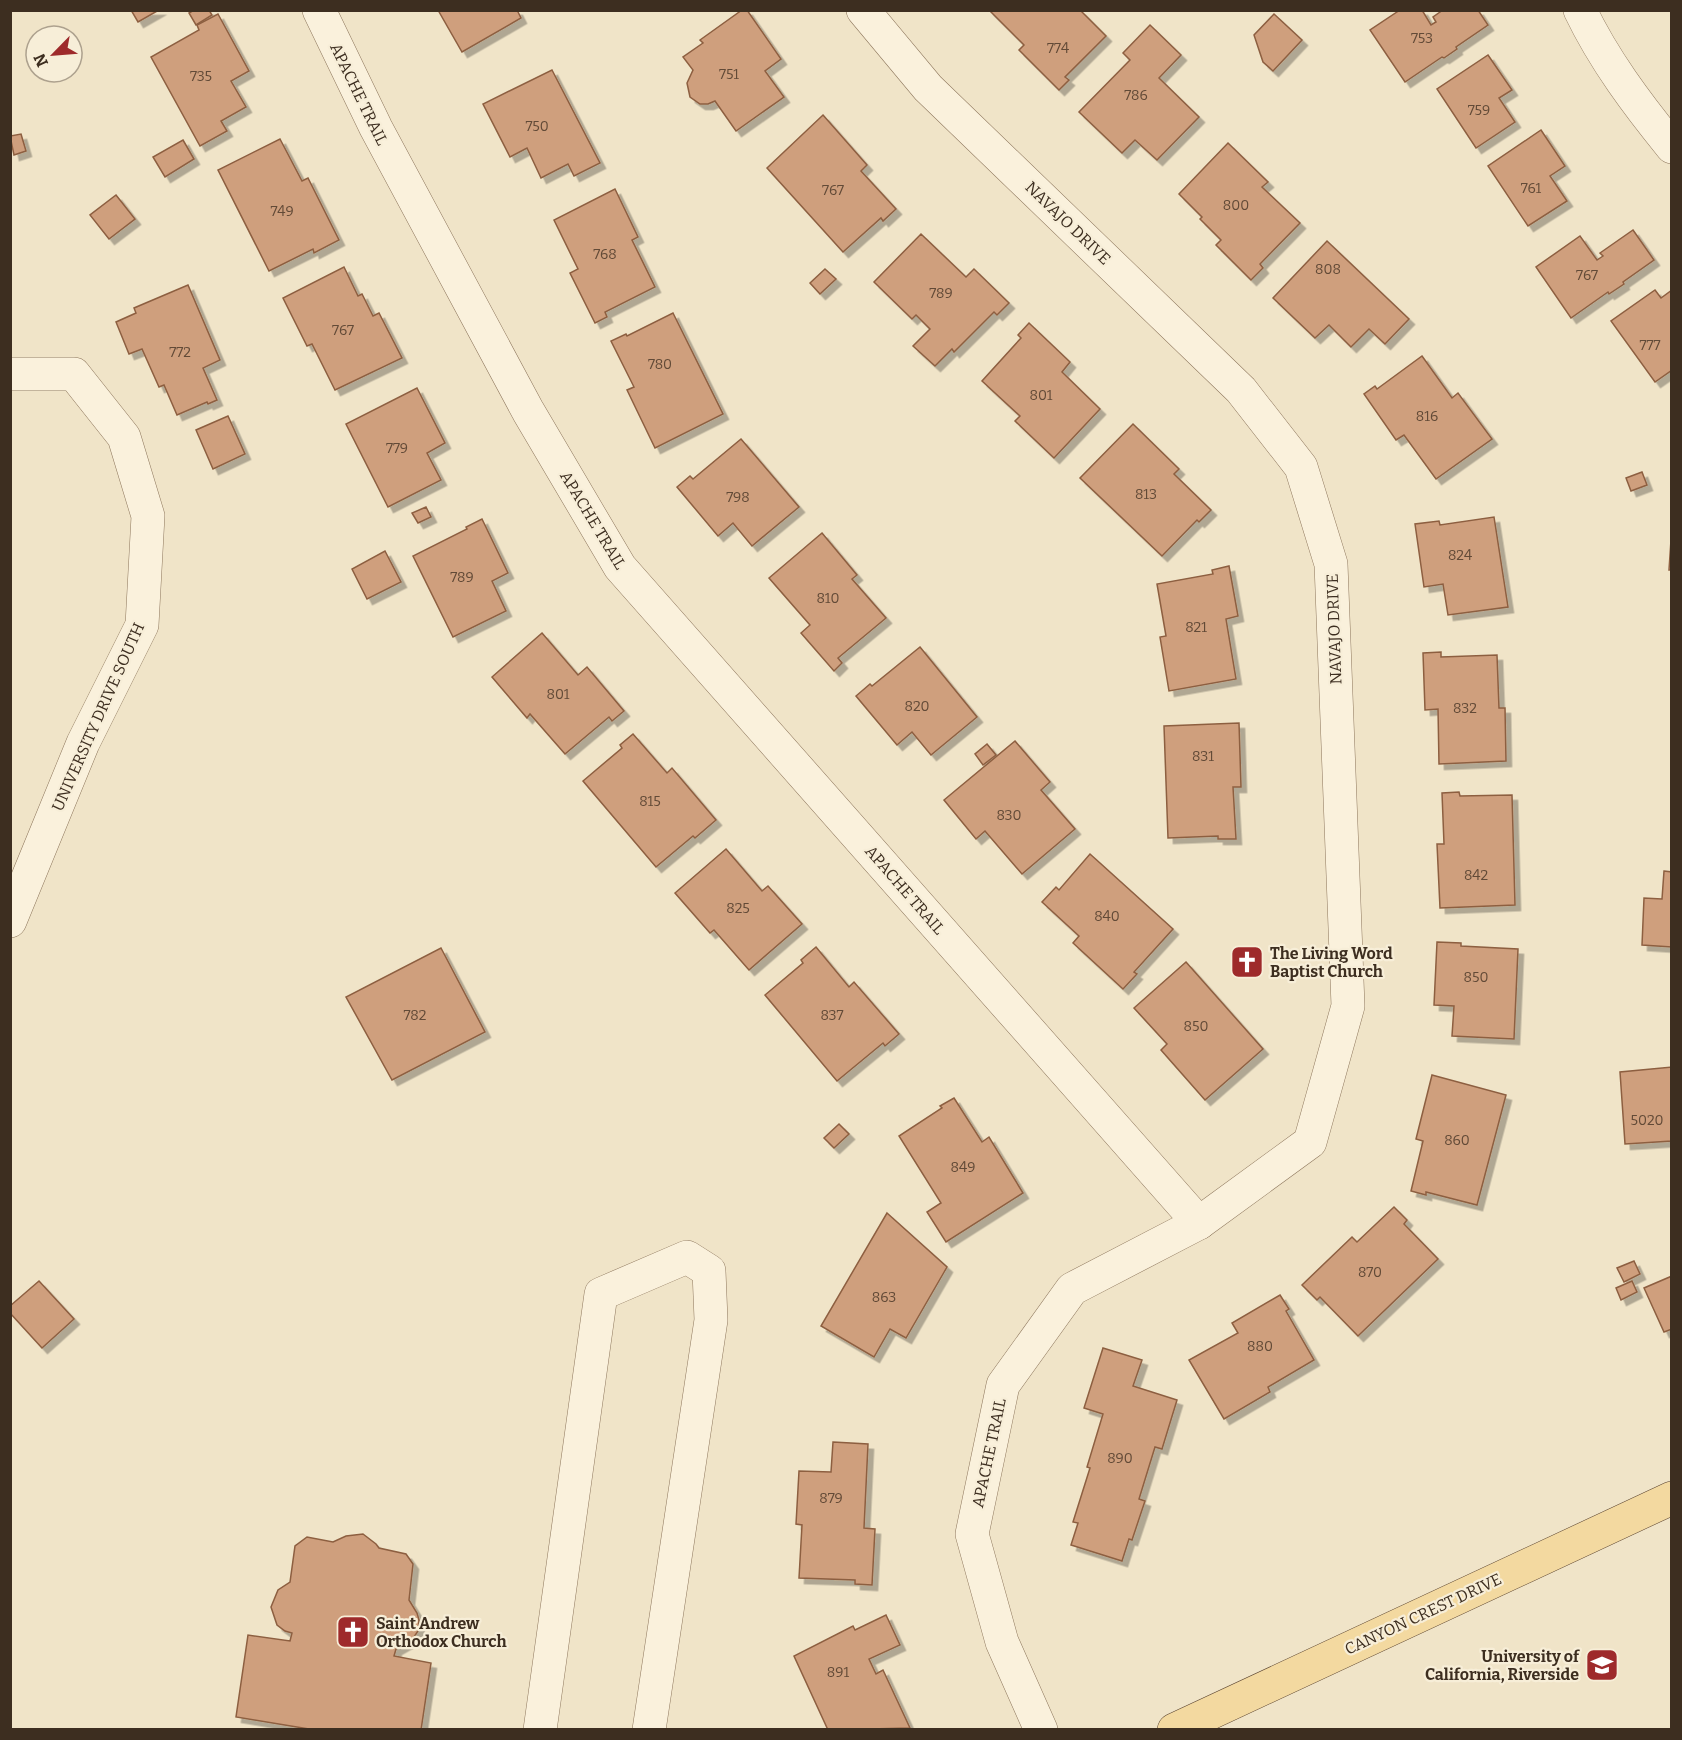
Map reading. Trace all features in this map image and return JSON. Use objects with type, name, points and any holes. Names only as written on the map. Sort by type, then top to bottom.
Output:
[{"type":"main road","name":"CANYON CREST DRIVE","points":[[1174,1730],[1671,1498]]},
{"type":"street","name":"APACHE TRAIL","points":[[319,10],[376,128],[528,411],[620,567],[1199,1223],[1072,1289],[1003,1385],[972,1534],[1002,1642],[1041,1730]]},
{"type":"street","name":"NAVAJO DRIVE","points":[[863,10],[928,88],[1241,390],[1301,467],[1331,564],[1348,1006],[1310,1142],[1199,1223]]},
{"type":"street","points":[[1580,10],[1590,31],[1635,101],[1671,147]]},
{"type":"street","name":"UNIVERSITY DRIVE SOUTH","points":[[10,374],[74,374],[124,437],[148,516],[142,625],[83,743],[10,921]]},
{"type":"street","points":[[540,1730],[601,1294],[687,1257],[709,1271],[711,1320],[649,1730]]},
{"type":"building","points":[[131,10],[159,10],[138,22]]},
{"type":"building","points":[[194,10],[209,10],[212,15],[196,25],[189,13]]},
{"type":"building","points":[[438,10],[517,10],[521,18],[462,52]]},
{"type":"building","points":[[742,10],[747,10],[781,59],[765,71],[784,97],[736,131],[715,101],[700,104],[690,97],[687,83],[693,70],[683,57],[703,43],[700,40]]},
{"type":"building","points":[[989,10],[1080,10],[1106,36],[1065,77],[1069,80],[1059,90],[1019,50],[1024,45]]},
{"type":"building","points":[[1400,10],[1422,10],[1431,25],[1436,22],[1433,17],[1443,10],[1478,10],[1488,25],[1444,58],[1442,57],[1405,82],[1370,30]]},
{"type":"building","points":[[218,14],[249,71],[231,81],[246,107],[221,121],[227,131],[200,146],[151,57],[199,30],[197,25]]},
{"type":"building","points":[[1274,14],[1302,40],[1273,71],[1263,62],[1254,35]]},
{"type":"building","points":[[1150,25],[1181,55],[1159,78],[1199,117],[1157,160],[1135,140],[1122,153],[1079,112],[1130,60],[1123,53]]},
{"type":"building","points":[[1488,55],[1512,90],[1499,98],[1515,122],[1476,148],[1437,89]]},
{"type":"building","points":[[552,70],[600,163],[574,176],[568,164],[541,178],[527,148],[510,157],[483,104]]},
{"type":"building","points":[[823,115],[867,165],[861,171],[896,209],[883,221],[881,218],[843,252],[767,168]]},
{"type":"building","points":[[1541,130],[1565,166],[1550,176],[1567,201],[1528,226],[1488,166]]},
{"type":"building","points":[[21,134],[26,151],[14,155],[10,136]]},
{"type":"building","points":[[280,139],[302,181],[308,178],[339,240],[314,253],[313,249],[269,271],[218,170]]},
{"type":"building","points":[[183,140],[194,159],[165,177],[153,157]]},
{"type":"building","points":[[1228,143],[1268,182],[1262,187],[1300,223],[1260,264],[1263,268],[1251,280],[1216,245],[1221,240],[1179,194]]},
{"type":"building","points":[[615,189],[638,237],[632,240],[655,287],[605,312],[607,317],[595,323],[570,273],[578,269],[554,220]]},
{"type":"building","points":[[116,195],[135,219],[109,239],[90,215]]},
{"type":"building","points":[[1633,230],[1654,260],[1623,282],[1624,284],[1609,294],[1608,292],[1571,318],[1536,267],[1580,236],[1597,260],[1603,256],[1600,253]]},
{"type":"building","points":[[921,234],[966,277],[974,269],[1009,303],[997,315],[994,312],[954,352],[952,349],[935,366],[913,346],[930,329],[916,315],[912,319],[874,282]]},
{"type":"building","points":[[1327,241],[1409,319],[1385,344],[1369,329],[1351,347],[1329,325],[1315,338],[1273,298]]},
{"type":"building","points":[[344,267],[358,296],[362,294],[373,316],[379,313],[402,358],[335,390],[312,344],[307,346],[283,298]]},
{"type":"building","points":[[825,269],[836,279],[820,294],[810,283]]},
{"type":"building","points":[[188,285],[220,360],[203,368],[217,400],[177,415],[164,385],[159,387],[142,349],[129,354],[116,322],[136,313],[134,308]]},
{"type":"building","points":[[1655,290],[1661,298],[1672,290],[1672,370],[1655,382],[1611,321]]},
{"type":"building","points":[[673,313],[723,414],[655,448],[627,390],[634,387],[611,341],[626,334],[627,336]]},
{"type":"building","points":[[1029,323],[1070,362],[1062,372],[1100,409],[1054,458],[1015,421],[1020,416],[982,381],[1021,338],[1018,335]]},
{"type":"building","points":[[1422,356],[1452,398],[1458,393],[1492,439],[1436,479],[1404,435],[1396,440],[1364,394],[1375,386],[1377,389]]},
{"type":"building","points":[[417,388],[445,443],[427,453],[441,480],[388,507],[346,424]]},
{"type":"building","points":[[228,416],[245,454],[213,469],[196,430]]},
{"type":"building","points":[[1133,424],[1179,469],[1174,474],[1211,510],[1199,522],[1197,520],[1162,556],[1080,478]]},
{"type":"building","points":[[741,439],[799,507],[752,546],[733,523],[718,536],[677,487],[690,476],[693,479]]},
{"type":"building","points":[[1642,472],[1647,485],[1631,491],[1626,478]]},
{"type":"building","points":[[426,507],[431,517],[418,523],[412,513]]},
{"type":"building","points":[[1494,517],[1508,607],[1448,615],[1443,584],[1424,587],[1415,524],[1439,521],[1440,525]]},
{"type":"building","points":[[482,519],[508,573],[492,581],[506,611],[453,637],[413,556]]},
{"type":"building","points":[[1672,525],[1672,570],[1669,570]]},
{"type":"building","points":[[822,533],[857,575],[852,579],[886,618],[838,658],[842,663],[834,671],[801,633],[810,625],[769,578]]},
{"type":"building","points":[[385,551],[401,582],[367,599],[352,569]]},
{"type":"building","points":[[1229,566],[1238,616],[1226,619],[1236,679],[1169,691],[1160,637],[1166,636],[1157,584],[1213,574],[1212,570]]},
{"type":"building","points":[[542,633],[578,675],[587,667],[624,711],[612,721],[609,717],[565,754],[530,714],[527,718],[492,677]]},
{"type":"building","points":[[920,647],[977,717],[931,755],[912,732],[897,745],[856,696]]},
{"type":"building","points":[[1441,652],[1441,657],[1497,655],[1499,708],[1505,708],[1506,761],[1439,764],[1438,709],[1425,710],[1423,653]]},
{"type":"building","points":[[1239,723],[1241,787],[1233,787],[1236,839],[1218,839],[1218,836],[1168,838],[1164,726]]},
{"type":"building","points":[[633,734],[667,773],[672,768],[716,820],[656,867],[583,781],[622,748],[620,745]]},
{"type":"building","points":[[1015,741],[1050,782],[1041,790],[1075,829],[1022,874],[985,831],[976,839],[944,800]]},
{"type":"building","points":[[987,744],[996,755],[983,765],[975,754]]},
{"type":"building","points":[[1459,792],[1460,796],[1512,795],[1515,905],[1440,908],[1437,844],[1444,844],[1442,793]]},
{"type":"building","points":[[726,849],[762,891],[768,886],[802,924],[749,970],[714,930],[710,933],[675,893]]},
{"type":"building","points":[[1090,854],[1173,929],[1134,972],[1137,974],[1123,989],[1073,943],[1079,936],[1042,902],[1056,887],[1059,890]]},
{"type":"building","points":[[1664,871],[1672,872],[1672,947],[1642,945],[1644,898],[1662,899]]},
{"type":"building","points":[[1437,942],[1461,943],[1461,946],[1518,949],[1514,1039],[1452,1036],[1454,1006],[1434,1005]]},
{"type":"building","points":[[816,947],[849,987],[854,982],[899,1034],[885,1046],[883,1043],[837,1081],[765,995],[803,963],[801,960]]},
{"type":"building","points":[[441,948],[485,1032],[392,1080],[346,997]]},
{"type":"building","points":[[1186,962],[1263,1049],[1205,1100],[1161,1050],[1167,1044],[1134,1008]]},
{"type":"building","points":[[1672,1067],[1672,1141],[1625,1144],[1620,1072]]},
{"type":"building","points":[[1432,1075],[1506,1095],[1477,1205],[1426,1192],[1426,1195],[1411,1191],[1423,1141],[1416,1139]]},
{"type":"building","points":[[954,1098],[982,1142],[989,1137],[1023,1193],[946,1242],[927,1212],[941,1203],[899,1136]]},
{"type":"building","points":[[839,1124],[849,1134],[834,1148],[824,1138]]},
{"type":"building","points":[[1394,1207],[1407,1220],[1404,1224],[1438,1259],[1358,1336],[1320,1297],[1317,1300],[1302,1285],[1352,1237],[1357,1242]]},
{"type":"building","points":[[887,1213],[947,1267],[906,1338],[890,1329],[874,1357],[821,1326]]},
{"type":"building","points":[[1634,1261],[1640,1274],[1624,1282],[1617,1268]]},
{"type":"building","points":[[1672,1276],[1672,1329],[1664,1332],[1644,1288]]},
{"type":"building","points":[[39,1281],[74,1319],[42,1348],[10,1313],[10,1306]]},
{"type":"building","points":[[1632,1281],[1637,1292],[1621,1300],[1616,1288]]},
{"type":"building","points":[[1280,1295],[1289,1309],[1286,1311],[1314,1360],[1268,1387],[1270,1392],[1224,1419],[1189,1360],[1238,1333],[1232,1323]]},
{"type":"building","points":[[1103,1348],[1142,1360],[1133,1386],[1177,1400],[1162,1449],[1155,1447],[1139,1499],[1145,1501],[1132,1540],[1129,1539],[1122,1561],[1071,1545],[1078,1523],[1073,1522],[1090,1468],[1087,1467],[1103,1414],[1084,1408]]},
{"type":"building","points":[[833,1442],[868,1444],[864,1528],[875,1529],[872,1585],[855,1584],[855,1580],[799,1578],[802,1525],[796,1524],[799,1471],[831,1472]]},
{"type":"building","name":"Saint Andrew Orthodox Church","points":[[363,1534],[379,1548],[406,1554],[413,1564],[409,1600],[417,1613],[418,1631],[412,1640],[396,1649],[394,1656],[431,1663],[421,1730],[315,1730],[236,1717],[248,1635],[290,1641],[292,1633],[277,1625],[271,1607],[278,1590],[290,1582],[295,1546],[307,1537],[333,1542],[346,1536]]},
{"type":"building","points":[[886,1615],[900,1645],[869,1659],[876,1674],[883,1670],[910,1728],[828,1730],[794,1656],[853,1626],[855,1630]]},
{"type":"place","name":"The Living Word Baptist Church","points":[[1247,962]]},
{"type":"place","name":"Saint Andrew Orthodox Church","points":[[353,1632]]},
{"type":"place","name":"University of California, Riverside","points":[[1602,1665]]}]
